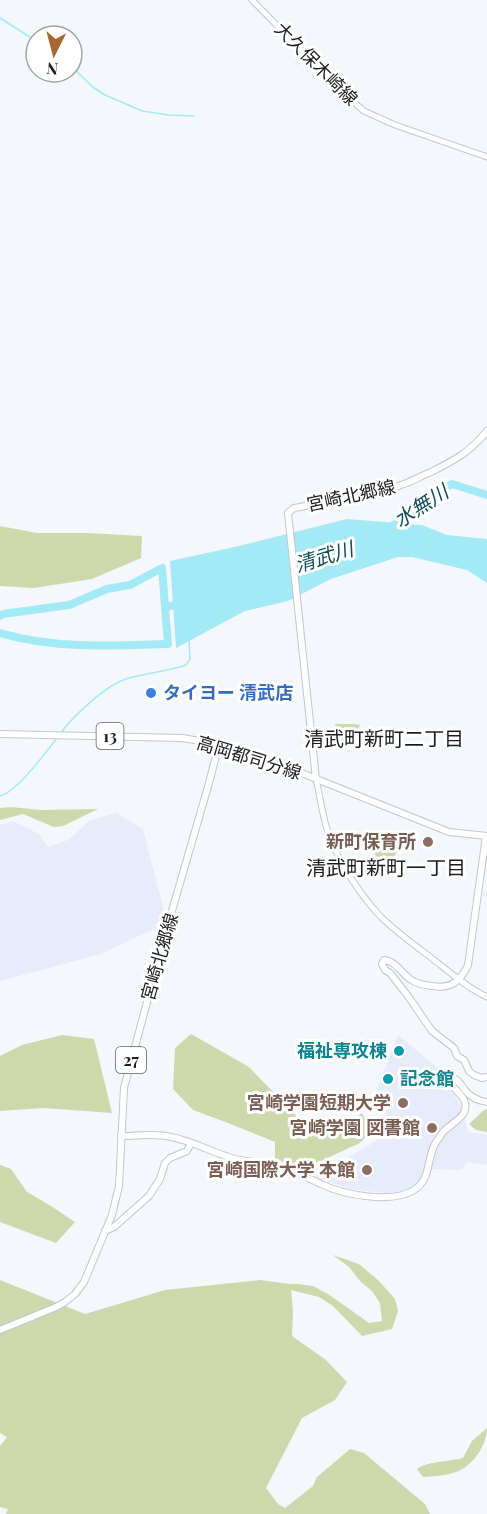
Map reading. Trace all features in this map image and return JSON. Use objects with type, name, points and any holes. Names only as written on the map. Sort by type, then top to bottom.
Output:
[{"type":"main road","name":"大久保木崎線","points":[[252,0],[342,92],[370,114],[487,157]]},
{"type":"main road","name":"宮崎北郷線","points":[[316,779],[288,513],[294,508],[351,499],[402,485],[456,460],[473,447],[487,431]]},
{"type":"main road","name":"高岡都司分線","points":[[0,734],[182,738],[219,744],[279,764],[449,832],[486,836]]},
{"type":"main road","name":"宮崎北郷線","points":[[0,1330],[56,1307],[71,1298],[84,1282],[112,1215],[119,1186],[124,1088],[219,744]]},
{"type":"main road","points":[[316,779],[328,830],[342,862],[361,892],[391,925],[470,988],[487,997]]},
{"type":"main road","points":[[486,836],[468,965],[459,979],[451,986],[424,985],[408,978],[388,960],[383,961],[382,964],[432,1031],[454,1048],[457,1056],[464,1060],[469,1071],[482,1078],[487,1077]]},
{"type":"main road","points":[[121,1136],[168,1136],[238,1160],[285,1167],[340,1192],[382,1198],[395,1197],[415,1189],[422,1183],[427,1174],[434,1146],[443,1132],[462,1117],[465,1111],[463,1098],[453,1087],[451,1079],[459,1081],[465,1090],[478,1101],[487,1102]]},
{"type":"main road","points":[[105,1231],[114,1227],[149,1196],[160,1179],[165,1163],[170,1158],[187,1151],[191,1143]]},
{"type":"shaded area","points":[[116,813],[143,829],[166,919],[164,924],[101,954],[0,981],[0,825],[13,821],[39,834],[48,847],[68,840],[90,820]]},
{"type":"shaded area","points":[[398,1035],[435,1066],[462,1108],[468,1132],[487,1135],[487,1165],[466,1162],[462,1170],[433,1169],[414,1186],[393,1194],[350,1189],[315,1177],[323,1165],[338,1164],[376,1141],[385,1129],[387,1116],[384,1104],[375,1094]]},
{"type":"green space","points":[[0,526],[37,533],[142,536],[141,558],[92,579],[34,588],[0,586]]},
{"type":"green space","points":[[335,724],[360,725],[351,745],[337,740]]},
{"type":"green space","points":[[0,808],[41,810],[98,809],[63,826],[54,827],[23,814],[0,820]]},
{"type":"green space","points":[[370,838],[397,850],[390,868],[381,865],[369,843]]},
{"type":"green space","points":[[191,1034],[249,1067],[308,1128],[339,1131],[362,1113],[370,1132],[360,1143],[303,1169],[275,1159],[275,1142],[193,1110],[173,1089],[175,1048]]},
{"type":"green space","points":[[62,1035],[94,1039],[112,1113],[44,1108],[0,1111],[0,1056],[22,1045]]},
{"type":"green space","points":[[487,1109],[487,1132],[476,1130],[469,1124]]},
{"type":"green space","points":[[0,1165],[11,1169],[27,1192],[75,1222],[56,1243],[0,1222]]},
{"type":"green space","points":[[333,1255],[359,1264],[379,1281],[395,1299],[398,1311],[392,1329],[362,1336],[333,1306],[319,1297],[291,1290],[292,1336],[326,1360],[347,1382],[335,1400],[302,1418],[266,1488],[278,1504],[285,1508],[313,1486],[317,1477],[350,1449],[364,1453],[425,1504],[430,1514],[6,1514],[8,1509],[0,1507],[0,1446],[7,1437],[0,1433],[0,1280],[85,1314],[165,1290],[260,1280],[298,1284],[313,1286],[328,1294],[369,1323],[382,1321],[380,1303],[372,1291],[349,1267]]},
{"type":"green space","points":[[487,1428],[482,1448],[462,1469],[448,1474],[423,1477],[417,1469],[432,1463],[463,1458],[472,1441]]},
{"type":"water","points":[[347,519],[422,525],[447,535],[487,539],[487,583],[467,570],[412,557],[398,557],[331,579],[288,601],[245,611],[176,648],[170,561]]},
{"type":"waterway","points":[[0,18],[24,33]]},
{"type":"waterway","points":[[84,78],[105,95],[142,111],[194,116]]},
{"type":"waterway","name":"水無川","points":[[390,527],[404,519],[433,494],[452,484],[487,495]]},
{"type":"waterway","name":"清武川","points":[[0,616],[69,605],[107,589],[130,585],[162,568],[165,607]]},
{"type":"waterway","name":"清武川","points":[[0,633],[63,644],[105,646],[168,644],[165,607],[181,604]]},
{"type":"waterway","points":[[60,734],[90,702],[118,683],[133,677],[186,665],[190,659],[189,639]]},
{"type":"waterway","points":[[0,796],[23,780],[57,738]]},
{"type":"place","name":"タイヨー 清武店","points":[[151,693]]},
{"type":"place","name":"新町保育所","points":[[428,842]]},
{"type":"place","name":"福祉専攻棟","points":[[399,1051]]},
{"type":"place","name":"記念館","points":[[388,1079]]},
{"type":"place","name":"宮崎学園短期大学","points":[[403,1103]]},
{"type":"place","name":"宮崎学園 図書館","points":[[432,1128]]},
{"type":"place","name":"宮崎国際大学 本館","points":[[367,1170]]},
{"type":"district","name":"清武町新町二丁目","points":[[384,739]]},
{"type":"district","name":"清武町新町一丁目","points":[[386,868]]}]
